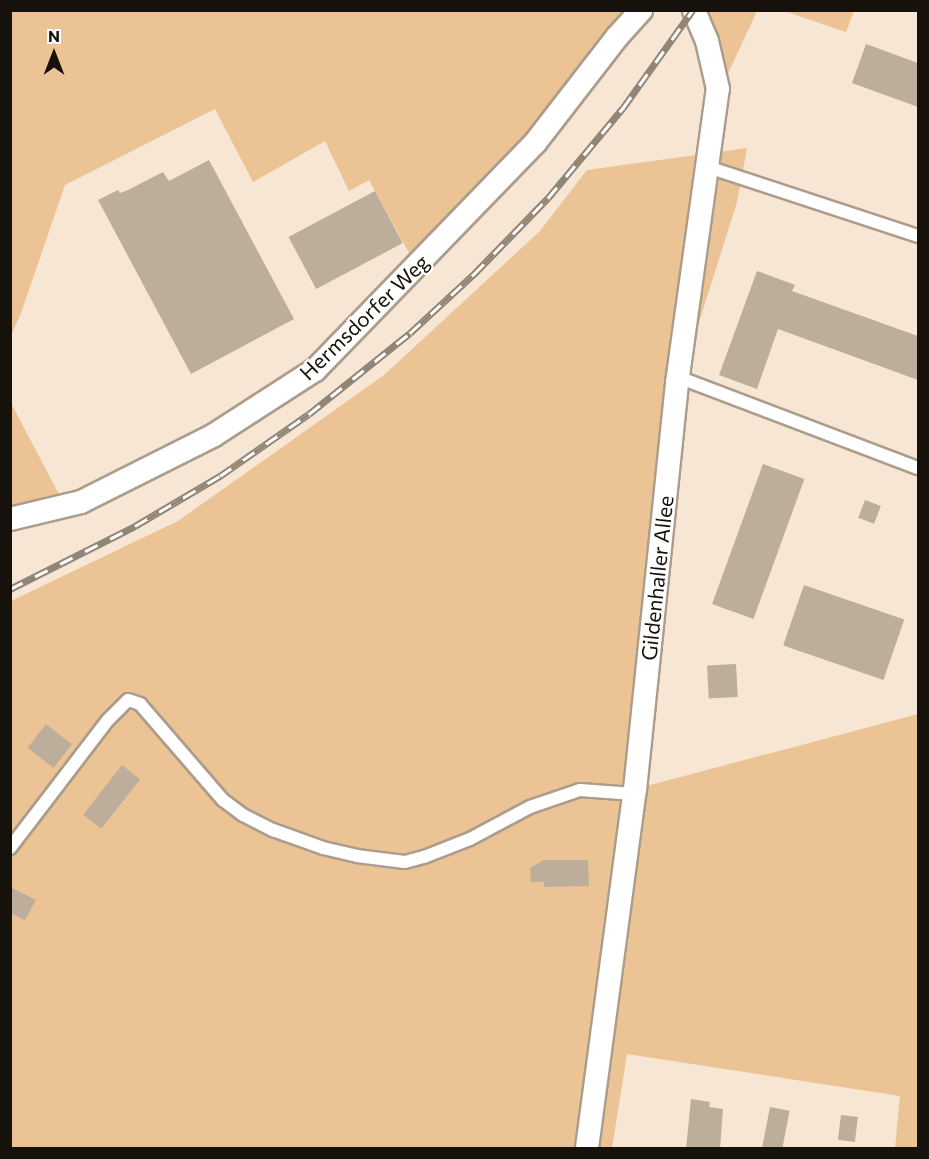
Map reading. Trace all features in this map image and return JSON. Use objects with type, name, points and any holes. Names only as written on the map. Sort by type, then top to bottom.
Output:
[{"type":"street","name":"Hermsdorfer Weg","points":[[10,519],[81,502],[214,435],[315,370],[535,143],[641,10]]},
{"type":"street","name":"Gildenhaller Allee","points":[[588,1149],[634,794],[678,377],[718,89],[707,41],[694,10]]},
{"type":"lane","points":[[708,167],[918,236]]},
{"type":"lane","points":[[678,377],[918,468]]},
{"type":"lane","points":[[10,848],[108,720],[128,700],[140,704],[223,800],[243,815],[273,830],[322,848],[357,856],[405,862],[445,850],[530,807],[580,790],[634,794]]},
{"type":"shaded area","points":[[11,11],[634,11],[530,142],[414,262],[369,180],[349,191],[325,141],[253,182],[215,109],[65,185],[21,313],[11,335]]},
{"type":"shaded area","points":[[708,11],[757,11],[725,80]]},
{"type":"shaded area","points":[[784,11],[854,11],[846,32]]},
{"type":"shaded area","points":[[747,148],[737,202],[679,386],[639,788],[918,714],[918,1148],[895,1148],[900,1096],[627,1054],[612,1148],[11,1148],[11,601],[178,521],[384,375],[540,231],[587,170]]},
{"type":"shaded area","points":[[11,403],[63,502],[11,514]]},
{"type":"building","points":[[866,44],[918,63],[918,107],[852,83]]},
{"type":"building","points":[[209,160],[294,319],[191,374],[98,200],[118,190],[120,193],[128,190],[163,172],[169,181]]},
{"type":"building","points":[[375,191],[403,243],[316,289],[288,237]]},
{"type":"building","points":[[757,271],[795,285],[792,291],[918,336],[918,380],[778,329],[757,389],[719,375]]},
{"type":"building","points":[[763,464],[804,479],[753,619],[712,604]]},
{"type":"building","points":[[865,500],[881,506],[874,524],[858,518]]},
{"type":"building","points":[[804,585],[904,620],[883,680],[783,646]]},
{"type":"building","points":[[736,664],[738,697],[709,698],[707,666]]},
{"type":"building","points":[[46,724],[72,744],[54,768],[28,748]]},
{"type":"building","points":[[122,765],[140,779],[101,829],[83,815]]},
{"type":"building","points":[[544,860],[588,860],[589,886],[544,887],[544,882],[531,882],[530,868]]},
{"type":"building","points":[[10,887],[36,900],[25,920],[10,913]]},
{"type":"building","points":[[691,1099],[710,1102],[709,1107],[723,1109],[720,1149],[686,1149]]},
{"type":"building","points":[[770,1107],[790,1111],[782,1148],[762,1148]]},
{"type":"building","points":[[841,1115],[858,1117],[855,1142],[838,1140]]},
{"type":"railway","points":[[10,589],[135,526],[220,476],[309,414],[410,333],[474,274],[548,198],[623,108],[693,10]]}]
